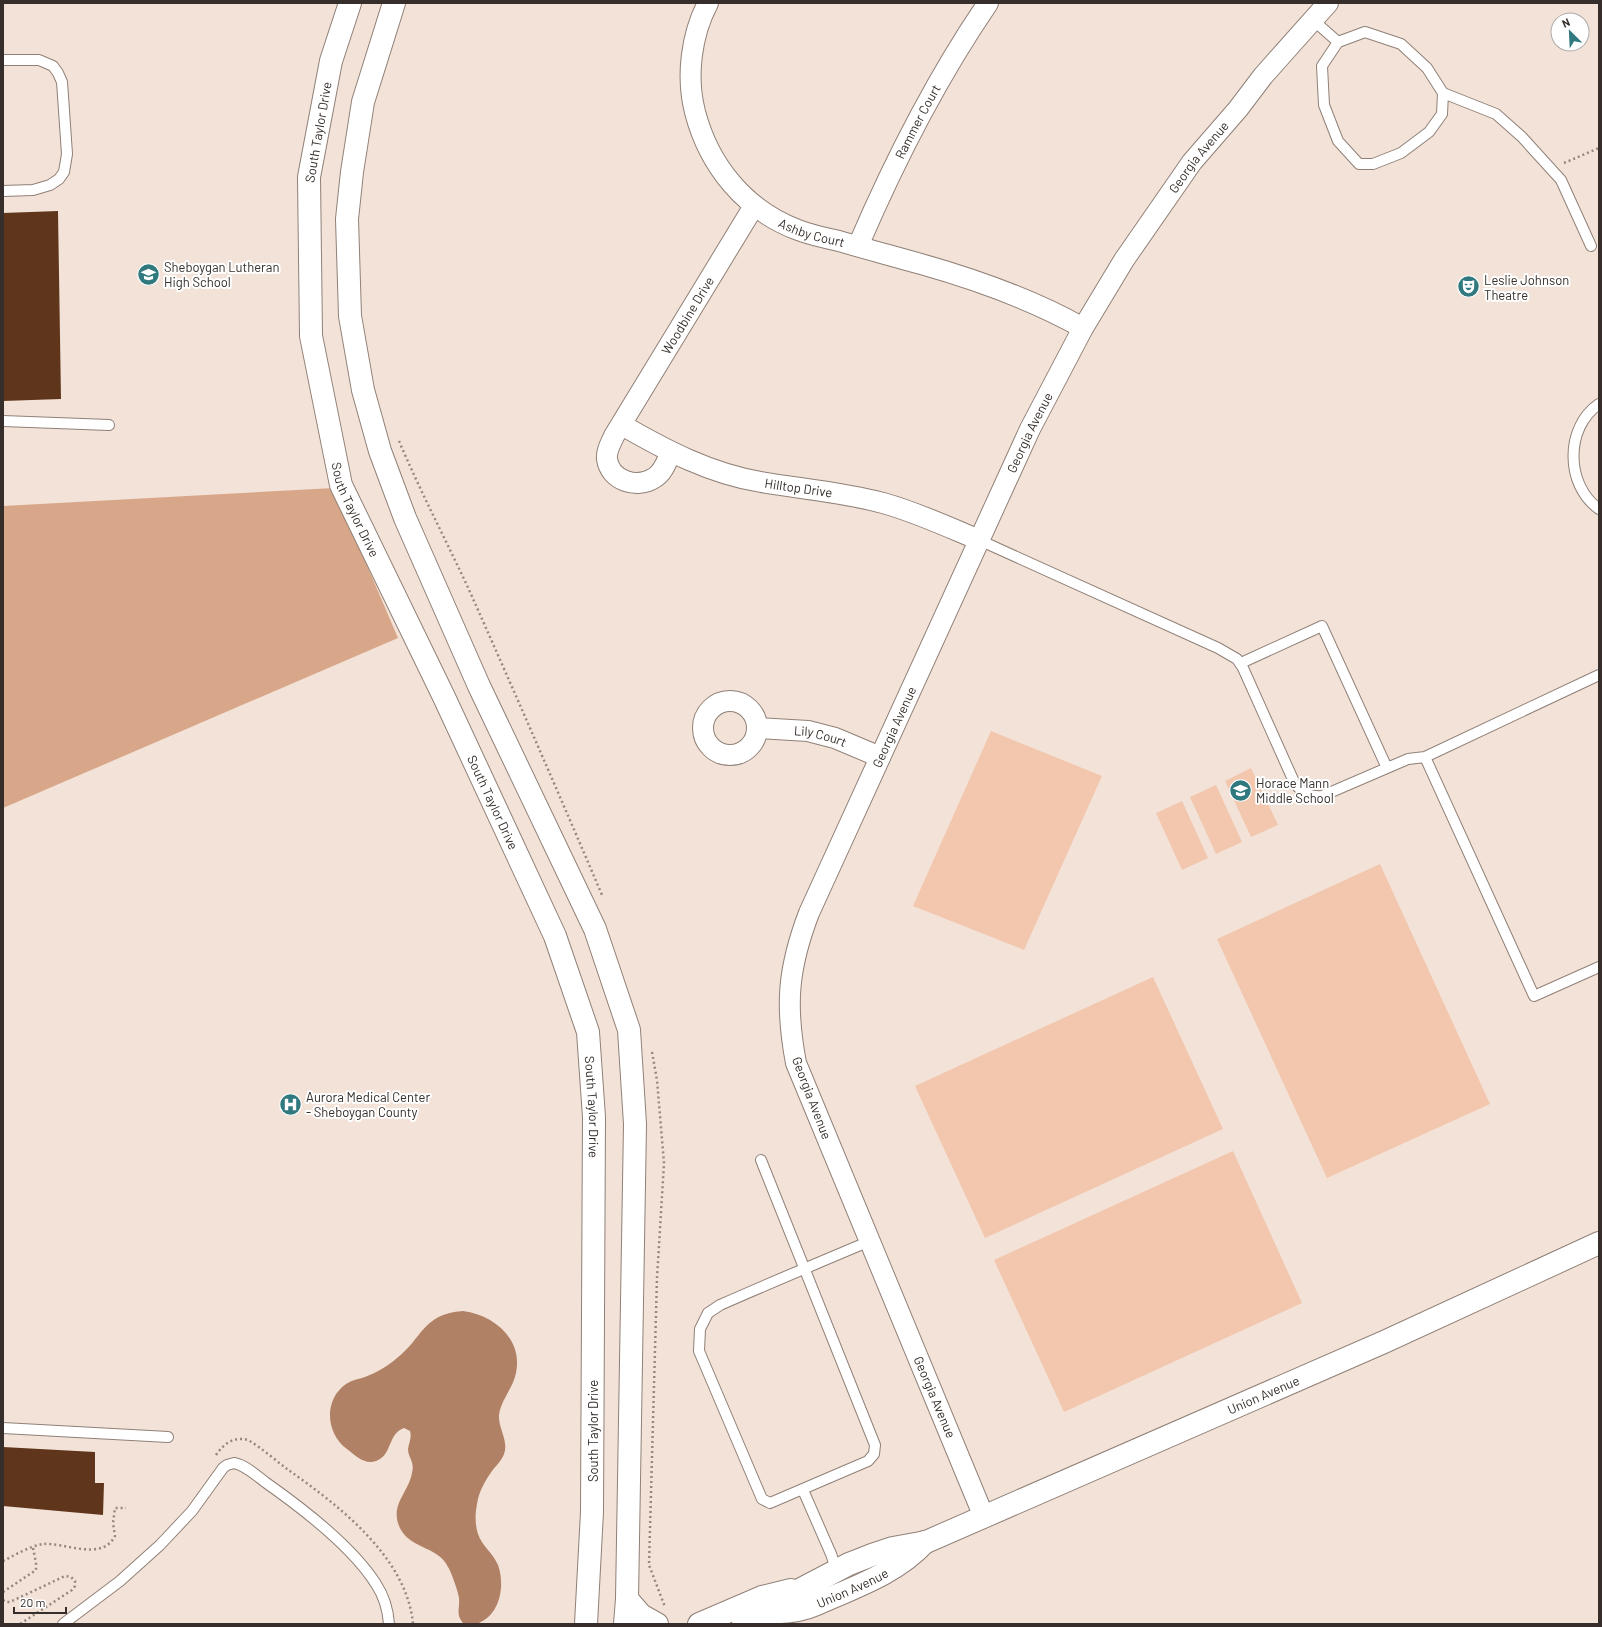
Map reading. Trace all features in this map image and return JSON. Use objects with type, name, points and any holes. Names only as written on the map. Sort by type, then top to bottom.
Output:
[{"type":"main road","name":"South Taylor Drive","points":[[350,3],[331,60],[319,115],[309,177],[311,336],[341,485],[444,697],[555,936],[588,1032],[594,1117],[592,1512],[586,1624]]},
{"type":"main road","points":[[394,3],[363,102],[352,172],[347,220],[350,316],[363,390],[380,451],[405,518],[479,686],[595,929],[629,1030],[635,1124],[627,1599],[625,1624]]},
{"type":"main road","name":"Union Avenue","points":[[743,1624],[770,1612],[783,1600],[804,1587],[872,1555],[893,1548],[926,1542],[1389,1339],[1599,1243]]},
{"type":"main road","name":"Union Avenue","points":[[770,1612],[786,1613],[817,1604],[896,1567],[909,1558],[926,1542]]},
{"type":"main road","points":[[699,1624],[768,1595],[804,1587]]},
{"type":"main road","points":[[627,1599],[635,1610],[657,1624]]},
{"type":"street","name":"Ashby Court","points":[[708,3],[698,26],[693,52],[691,78],[693,103],[699,128],[709,152],[723,174],[740,194],[754,206],[776,220],[799,231],[922,264],[985,285],[1061,316],[1083,328]]},
{"type":"street","name":"Rammer Court","points":[[858,246],[899,156],[936,87],[972,26],[988,3]]},
{"type":"street","name":"Georgia Avenue","points":[[984,1517],[796,1064],[791,1035],[789,1005],[792,969],[801,934],[809,913],[1030,429],[1083,328],[1124,260],[1192,162],[1238,109],[1263,76],[1328,3]]},
{"type":"street","name":"Woodbine Drive","points":[[622,425],[754,206]]},
{"type":"street","name":"Hilltop Drive","points":[[622,425],[696,464],[760,482],[840,493],[883,503],[924,516],[979,540]]},
{"type":"street","points":[[622,425],[608,448],[607,459],[611,471],[622,480],[638,484],[654,478],[664,468],[671,452]]},
{"type":"street","name":"Lily Court","points":[[758,728],[808,731],[835,738],[880,757]]},
{"type":"lane","points":[[1312,20],[1338,42]]},
{"type":"lane","points":[[1365,32],[1401,44],[1427,68],[1443,93],[1442,114],[1429,132],[1401,153],[1373,164],[1359,164],[1338,141],[1324,105],[1322,66],[1338,42],[1365,32]]},
{"type":"lane","points":[[3,60],[29,59],[43,61],[52,66],[60,77],[64,98],[67,162],[64,172],[50,185],[33,190],[3,191]]},
{"type":"lane","points":[[1443,93],[1496,114],[1522,137],[1561,180],[1591,246]]},
{"type":"lane","points":[[1599,404],[1581,425],[1574,445],[1573,466],[1580,487],[1593,504],[1599,508]]},
{"type":"lane","points":[[3,420],[109,426]]},
{"type":"lane","points":[[979,540],[1218,648],[1241,663],[1295,784],[1306,794],[1313,796],[1322,796],[1408,759],[1425,757],[1599,675]]},
{"type":"lane","points":[[1241,663],[1322,626],[1387,768]]},
{"type":"lane","points":[[1425,757],[1534,996],[1599,966]]},
{"type":"lane","points":[[761,1160],[805,1268],[875,1445],[874,1454],[868,1461],[770,1503],[762,1499],[699,1351],[700,1329],[708,1313],[720,1305],[805,1268],[870,1241]]},
{"type":"lane","points":[[3,1428],[168,1437]]},
{"type":"lane","points":[[63,1624],[120,1581],[160,1545],[192,1511],[223,1468],[234,1463],[256,1475],[294,1503],[345,1548],[367,1571],[378,1586],[385,1600],[389,1624]]},
{"type":"lane","points":[[803,1490],[837,1571]]},
{"type":"path","points":[[1551,169],[1599,148]]},
{"type":"path","points":[[212,1461],[220,1449],[228,1442],[238,1439],[245,1439],[320,1493],[358,1528],[381,1552],[395,1570],[409,1600],[413,1624]]},
{"type":"path","points":[[3,1561],[33,1548],[48,1544],[86,1550],[103,1547],[111,1542],[115,1536],[113,1523],[114,1508],[126,1508]]},
{"type":"path","points":[[3,1592],[36,1570],[33,1548]]},
{"type":"path","points":[[3,1600],[10,1602],[65,1576],[71,1577],[75,1581],[75,1586],[72,1590],[20,1624]]},
{"type":"shaded area","points":[[334,488],[398,638],[3,808],[3,506]]},
{"type":"shaded area","points":[[991,731],[1102,776],[1024,950],[913,906]]},
{"type":"shaded area","points":[[1251,768],[1278,825],[1251,837],[1225,781]]},
{"type":"shaded area","points":[[1216,785],[1242,842],[1216,854],[1190,797]]},
{"type":"shaded area","points":[[1182,801],[1208,858],[1182,870],[1156,813]]},
{"type":"shaded area","points":[[1380,864],[1490,1104],[1327,1178],[1217,939]]},
{"type":"shaded area","points":[[1153,977],[1223,1129],[985,1238],[915,1086]]},
{"type":"shaded area","points":[[1233,1151],[1302,1303],[1064,1412],[994,1260]]},
{"type":"shaded area","points":[[463,1311],[474,1313],[485,1318],[495,1323],[504,1331],[515,1350],[517,1361],[516,1373],[502,1404],[499,1415],[505,1444],[504,1454],[483,1486],[479,1495],[476,1512],[478,1534],[498,1565],[501,1589],[497,1606],[492,1613],[486,1619],[474,1624],[464,1624],[461,1621],[458,1612],[458,1592],[451,1573],[444,1560],[438,1555],[412,1541],[401,1530],[398,1522],[398,1507],[410,1480],[413,1469],[408,1449],[411,1438],[410,1431],[404,1428],[399,1431],[392,1439],[388,1450],[381,1458],[376,1461],[368,1462],[357,1457],[340,1443],[331,1426],[330,1417],[334,1399],[346,1384],[365,1377],[390,1364],[406,1350],[424,1328],[439,1317],[449,1313]]},
{"type":"building","points":[[58,211],[61,399],[3,401],[3,213]]},
{"type":"building","points":[[3,1447],[95,1452],[95,1483],[104,1483],[103,1515],[3,1506]]},
{"type":"place","name":"Sheboygan Lutheran High School","points":[[148,274]]},
{"type":"place","name":"Leslie Johnson Theatre","points":[[1469,287]]},
{"type":"place","name":"Horace Mann Middle School","points":[[1241,790]]},
{"type":"place","name":"Aurora Medical Center - Sheboygan County","points":[[291,1104]]}]
